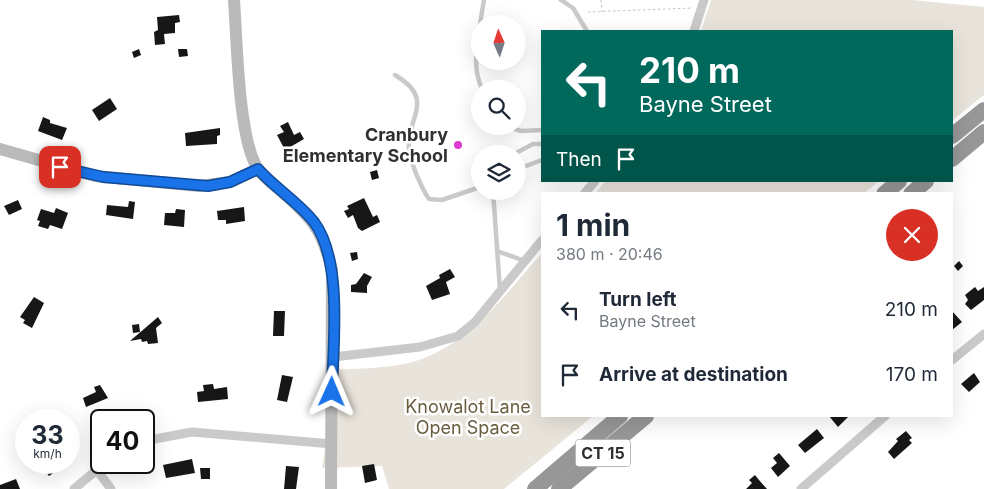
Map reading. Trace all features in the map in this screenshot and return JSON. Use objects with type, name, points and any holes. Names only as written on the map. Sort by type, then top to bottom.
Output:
[{"type":"highway","points":[[953,135],[984,110]]},
{"type":"highway","points":[[953,158],[984,132]]},
{"type":"highway","points":[[886,192],[898,182]]},
{"type":"highway","points":[[913,192],[925,182]]},
{"type":"highway","name":"CT 15","points":[[535,489],[619,417]]},
{"type":"highway","name":"CT 15","points":[[559,489],[645,417]]},
{"type":"street","points":[[234,0],[247,144],[258,169],[302,209],[314,223],[322,237],[333,282],[331,489]]},
{"type":"street","points":[[694,30],[703,4]]},
{"type":"street","points":[[0,149],[87,175],[199,186],[230,182],[258,169]]},
{"type":"street","points":[[586,192],[594,182]]},
{"type":"street","points":[[333,357],[420,347],[451,339],[471,326],[541,241]]},
{"type":"street","points":[[953,359],[984,334]]},
{"type":"street","points":[[801,489],[884,417]]},
{"type":"street","points":[[155,439],[192,432],[332,444]]},
{"type":"street","points":[[74,489],[92,474]]},
{"type":"street","points":[[100,474],[111,489]]},
{"type":"lane","points":[[482,15],[484,0]]},
{"type":"lane","points":[[561,0],[573,8],[586,30]]},
{"type":"lane","points":[[396,75],[408,82],[417,97],[409,152],[429,199],[442,200],[471,190]]},
{"type":"lane","points":[[526,131],[541,130]]},
{"type":"lane","points":[[526,148],[534,144],[541,144]]},
{"type":"lane","points":[[526,166],[541,160]]},
{"type":"lane","points":[[494,200],[500,290]]},
{"type":"lane","points":[[497,250],[524,261]]},
{"type":"path","points":[[601,0],[602,12]]},
{"type":"path","points":[[588,12],[703,4]]},
{"type":"green space","points":[[711,0],[912,0],[984,7],[984,95],[953,120],[953,30],[701,30]]},
{"type":"green space","points":[[604,182],[878,182],[865,192],[597,192]]},
{"type":"green space","name":"Knowalot Lane Open Space","points":[[541,254],[541,417],[592,417],[504,489],[389,489],[382,466],[322,468],[330,419],[333,370],[396,366],[436,353],[470,330]]},
{"type":"building","points":[[179,15],[180,22],[175,23],[175,33],[164,34],[165,44],[155,45],[154,32],[158,30],[157,17]]},
{"type":"building","points":[[139,49],[141,55],[134,58],[132,52]]},
{"type":"building","points":[[178,49],[187,49],[188,56],[179,57]]},
{"type":"building","points":[[110,98],[117,109],[99,121],[92,110]]},
{"type":"building","points":[[43,117],[50,120],[50,123],[67,128],[62,140],[38,131]]},
{"type":"building","points":[[288,122],[294,135],[300,132],[304,139],[285,150],[277,135],[284,132],[280,126]]},
{"type":"building","points":[[220,128],[217,144],[186,146],[185,133]]},
{"type":"building","points":[[377,170],[379,178],[372,180],[370,172]]},
{"type":"building","points":[[364,198],[373,217],[377,215],[380,222],[362,231],[358,228],[353,215],[348,218],[344,211],[349,209],[347,206]]},
{"type":"building","points":[[18,200],[22,209],[9,215],[4,206]]},
{"type":"building","points":[[129,201],[135,202],[133,219],[106,215],[107,205],[128,207]]},
{"type":"building","points":[[244,207],[245,221],[226,224],[226,220],[218,220],[217,211]]},
{"type":"building","points":[[56,208],[68,213],[62,229],[50,225],[48,229],[38,226],[40,221],[37,220],[41,209],[54,213]]},
{"type":"building","points":[[176,209],[185,210],[184,227],[164,225],[165,213],[175,213]]},
{"type":"building","points":[[357,252],[358,259],[352,261],[350,253]]},
{"type":"building","points":[[959,261],[963,266],[958,271],[954,266]]},
{"type":"building","points":[[450,269],[455,277],[446,282],[450,294],[432,300],[426,286],[440,278],[439,275]]},
{"type":"building","points":[[364,273],[372,277],[367,286],[367,293],[351,292],[351,285],[356,284]]},
{"type":"building","points":[[975,287],[978,291],[984,287],[984,300],[971,310],[965,304],[968,300],[965,295]]},
{"type":"building","points":[[34,297],[44,303],[32,328],[23,323],[25,320],[20,317]]},
{"type":"building","points":[[274,311],[285,311],[284,336],[273,336]]},
{"type":"building","points":[[953,312],[962,322],[953,329]]},
{"type":"building","points":[[158,317],[162,323],[156,328],[158,343],[148,344],[147,341],[142,342],[141,339],[130,341]]},
{"type":"building","points":[[139,324],[140,332],[133,333],[132,325]]},
{"type":"building","points":[[974,373],[980,382],[969,392],[961,384]]},
{"type":"building","points":[[282,375],[293,377],[287,402],[277,400]]},
{"type":"building","points":[[213,384],[214,389],[227,387],[228,399],[198,402],[197,392],[204,391],[203,385]]},
{"type":"building","points":[[100,385],[108,398],[86,407],[83,398],[96,392],[94,387]]},
{"type":"building","points":[[830,417],[848,417],[838,427]]},
{"type":"building","points":[[817,429],[824,438],[805,453],[798,445]]},
{"type":"building","points":[[906,431],[912,438],[909,440],[912,443],[894,459],[888,452],[898,441],[896,439]]},
{"type":"building","points":[[779,453],[790,466],[778,477],[771,468],[777,463],[773,458]]},
{"type":"building","points":[[192,459],[195,473],[166,478],[163,465]]},
{"type":"building","points":[[374,464],[377,480],[365,483],[362,466]]},
{"type":"building","points":[[286,466],[299,467],[296,489],[284,489]]},
{"type":"building","points":[[200,468],[210,468],[210,479],[201,479]]},
{"type":"building","points":[[755,475],[767,489],[746,489],[752,483],[749,480]]},
{"type":"building","points":[[16,479],[20,489],[0,489],[0,485]]},
{"type":"place","name":"Cranbury Elementary School","points":[[458,145]]},
{"type":"route","points":[[60,167],[87,175],[199,186],[230,182],[258,169],[302,209],[314,223],[328,252],[333,282],[332,392]]}]
